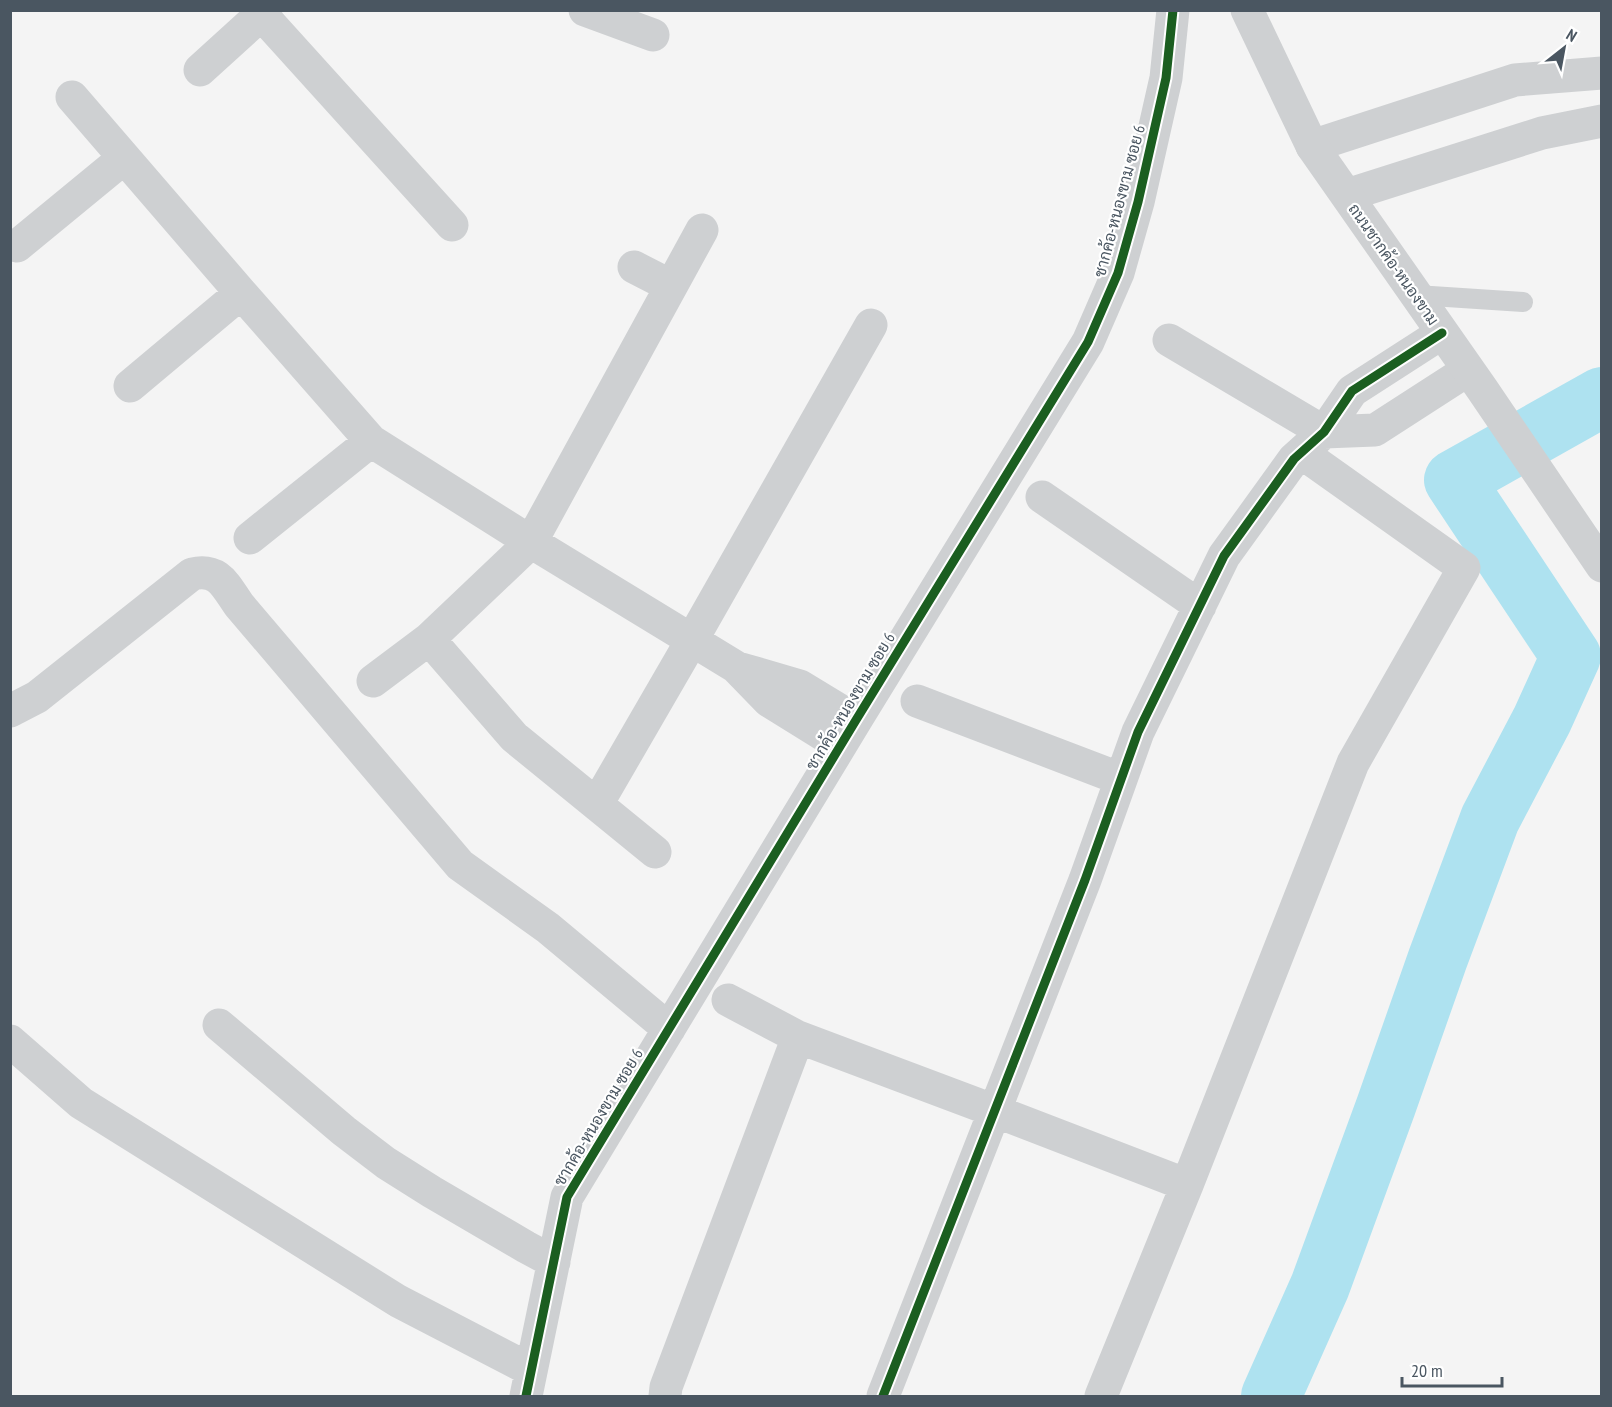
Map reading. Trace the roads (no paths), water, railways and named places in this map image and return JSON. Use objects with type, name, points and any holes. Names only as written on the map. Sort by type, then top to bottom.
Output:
[{"type":"street","points":[[585,10],[653,35]]},
{"type":"street","name":"ชากค้อ-หนองขาม ซอย 6","points":[[528,1383],[567,1197],[1088,342],[1118,273],[1138,201],[1166,78],[1173,10]]},
{"type":"street","name":"ถนนชากค้อ-หนองขาม","points":[[1247,10],[1312,146],[1602,566]]},
{"type":"street","points":[[200,70],[264,13],[452,225]]},
{"type":"street","points":[[1312,146],[1515,80],[1602,73]]},
{"type":"street","points":[[72,98],[371,441],[736,667],[800,686],[848,733]]},
{"type":"street","points":[[1347,195],[1542,133],[1602,121]]},
{"type":"street","points":[[17,246],[123,158]]},
{"type":"street","points":[[373,681],[429,639],[531,542],[702,230]]},
{"type":"street","points":[[634,267],[671,286]]},
{"type":"street","points":[[130,386],[241,293]]},
{"type":"street","points":[[597,804],[871,325]]},
{"type":"street","points":[[883,1396],[1085,880],[1138,732],[1224,556],[1294,459],[1313,442],[1352,391],[1442,333]]},
{"type":"street","points":[[1101,1396],[1187,1185],[1353,763],[1464,568],[1313,442],[1169,340]]},
{"type":"street","points":[[1313,442],[1375,430],[1475,380]]},
{"type":"street","points":[[250,538],[371,441]]},
{"type":"street","points":[[1042,497],[1200,606]]},
{"type":"street","points":[[10,711],[37,697],[192,574],[203,571],[220,578],[239,605],[460,865],[548,928],[669,1029]]},
{"type":"street","points":[[429,639],[514,737],[655,852]]},
{"type":"street","points":[[917,700],[1121,779]]},
{"type":"street","points":[[728,1000],[798,1037],[1187,1185]]},
{"type":"street","points":[[219,1025],[344,1131],[386,1163],[450,1203],[554,1262]]},
{"type":"street","points":[[665,1396],[666,1387],[798,1037]]},
{"type":"street","points":[[10,1041],[81,1103],[528,1383]]},
{"type":"lane","points":[[1416,295],[1523,302]]},
{"type":"waterway","points":[[1271,1396],[1320,1286],[1490,819],[1542,720],[1571,656],[1454,480],[1602,397]]}]
